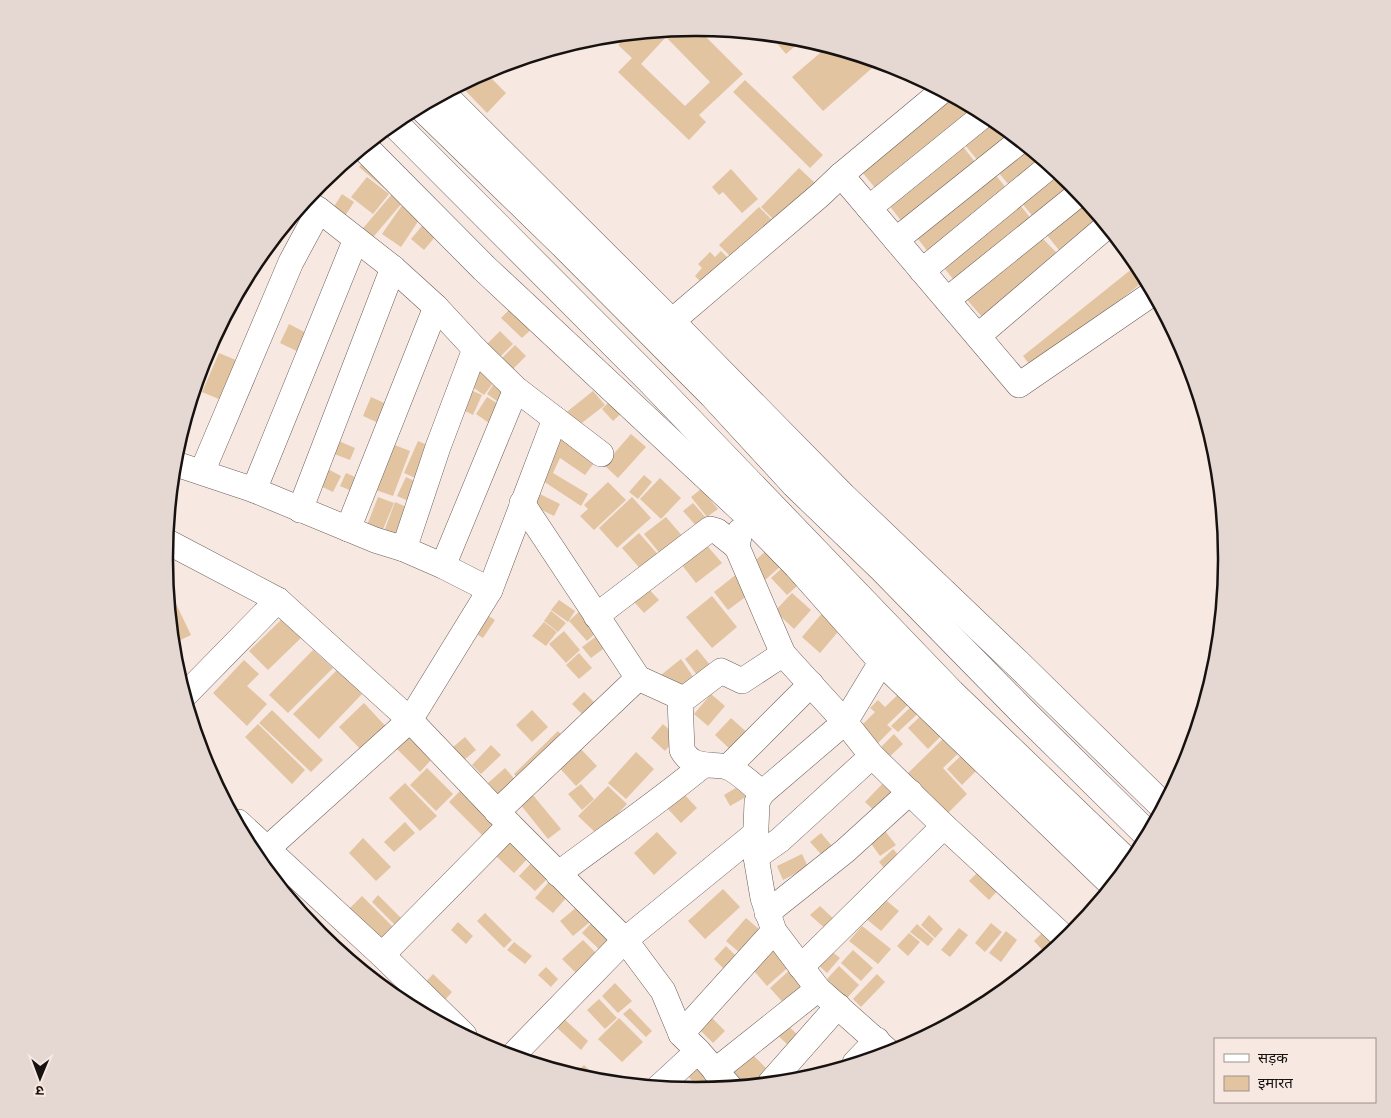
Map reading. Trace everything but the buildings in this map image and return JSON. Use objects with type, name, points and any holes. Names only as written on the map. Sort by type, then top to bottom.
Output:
[{"type":"main road","points":[[447,99],[605,271],[795,484],[883,569],[1023,712],[1142,829]]},
{"type":"main road","points":[[426,111],[605,271],[671,322],[843,497],[1158,801]]},
{"type":"main road","points":[[399,128],[650,380],[952,694],[1123,858]]},
{"type":"main road","points":[[368,151],[484,268],[743,510],[808,578],[882,661],[1108,879]]},
{"type":"main road","points":[[800,535],[808,578]]},
{"type":"main road","points":[[1132,775],[1165,788]]},
{"type":"street","points":[[671,322],[820,195],[841,174],[937,95]]},
{"type":"street","points":[[869,208],[978,119]]},
{"type":"street","points":[[896,240],[1015,145]]},
{"type":"street","points":[[922,271],[1045,170]]},
{"type":"street","points":[[841,174],[1019,384],[1147,297]]},
{"type":"street","points":[[947,300],[1074,198]]},
{"type":"street","points":[[202,472],[291,262],[312,205],[394,268],[436,307],[516,389],[601,454]]},
{"type":"street","points":[[978,336],[1102,230]]},
{"type":"street","points":[[254,490],[356,239]]},
{"type":"street","points":[[300,510],[394,268]]},
{"type":"street","points":[[348,529],[436,307]]},
{"type":"street","points":[[404,549],[438,446],[475,348]]},
{"type":"street","points":[[443,566],[516,389]]},
{"type":"street","points":[[268,848],[410,720],[490,590],[555,419]]},
{"type":"street","points":[[182,465],[254,490],[375,540],[404,549],[490,590]]},
{"type":"street","points":[[522,504],[638,678],[684,699],[721,671],[742,681],[783,654]]},
{"type":"street","points":[[737,547],[743,510]]},
{"type":"street","points":[[596,616],[710,529],[717,531],[737,547],[783,654],[846,722],[872,756],[1060,934]]},
{"type":"street","points":[[173,545],[278,600],[410,720],[503,818],[626,940],[663,991],[690,1042],[722,1081]]},
{"type":"street","points":[[190,690],[278,600]]},
{"type":"street","points":[[882,661],[846,722],[762,793],[757,802],[756,845],[759,878],[770,922],[818,989],[884,1046]]},
{"type":"street","points":[[382,954],[503,818],[638,678]]},
{"type":"street","points":[[728,767],[811,684]]},
{"type":"street","points":[[680,698],[682,750],[687,756],[702,766],[728,767],[762,793]]},
{"type":"street","points":[[517,1050],[626,940],[756,845],[780,840],[872,756]]},
{"type":"street","points":[[558,874],[658,801],[702,766]]},
{"type":"street","points":[[663,1081],[770,922],[910,792]]},
{"type":"street","points":[[801,967],[944,826]]},
{"type":"street","points":[[254,838],[268,848],[382,954],[449,1020]]},
{"type":"street","points":[[724,1081],[818,989]]},
{"type":"street","points":[[777,1075],[838,1006]]}]
